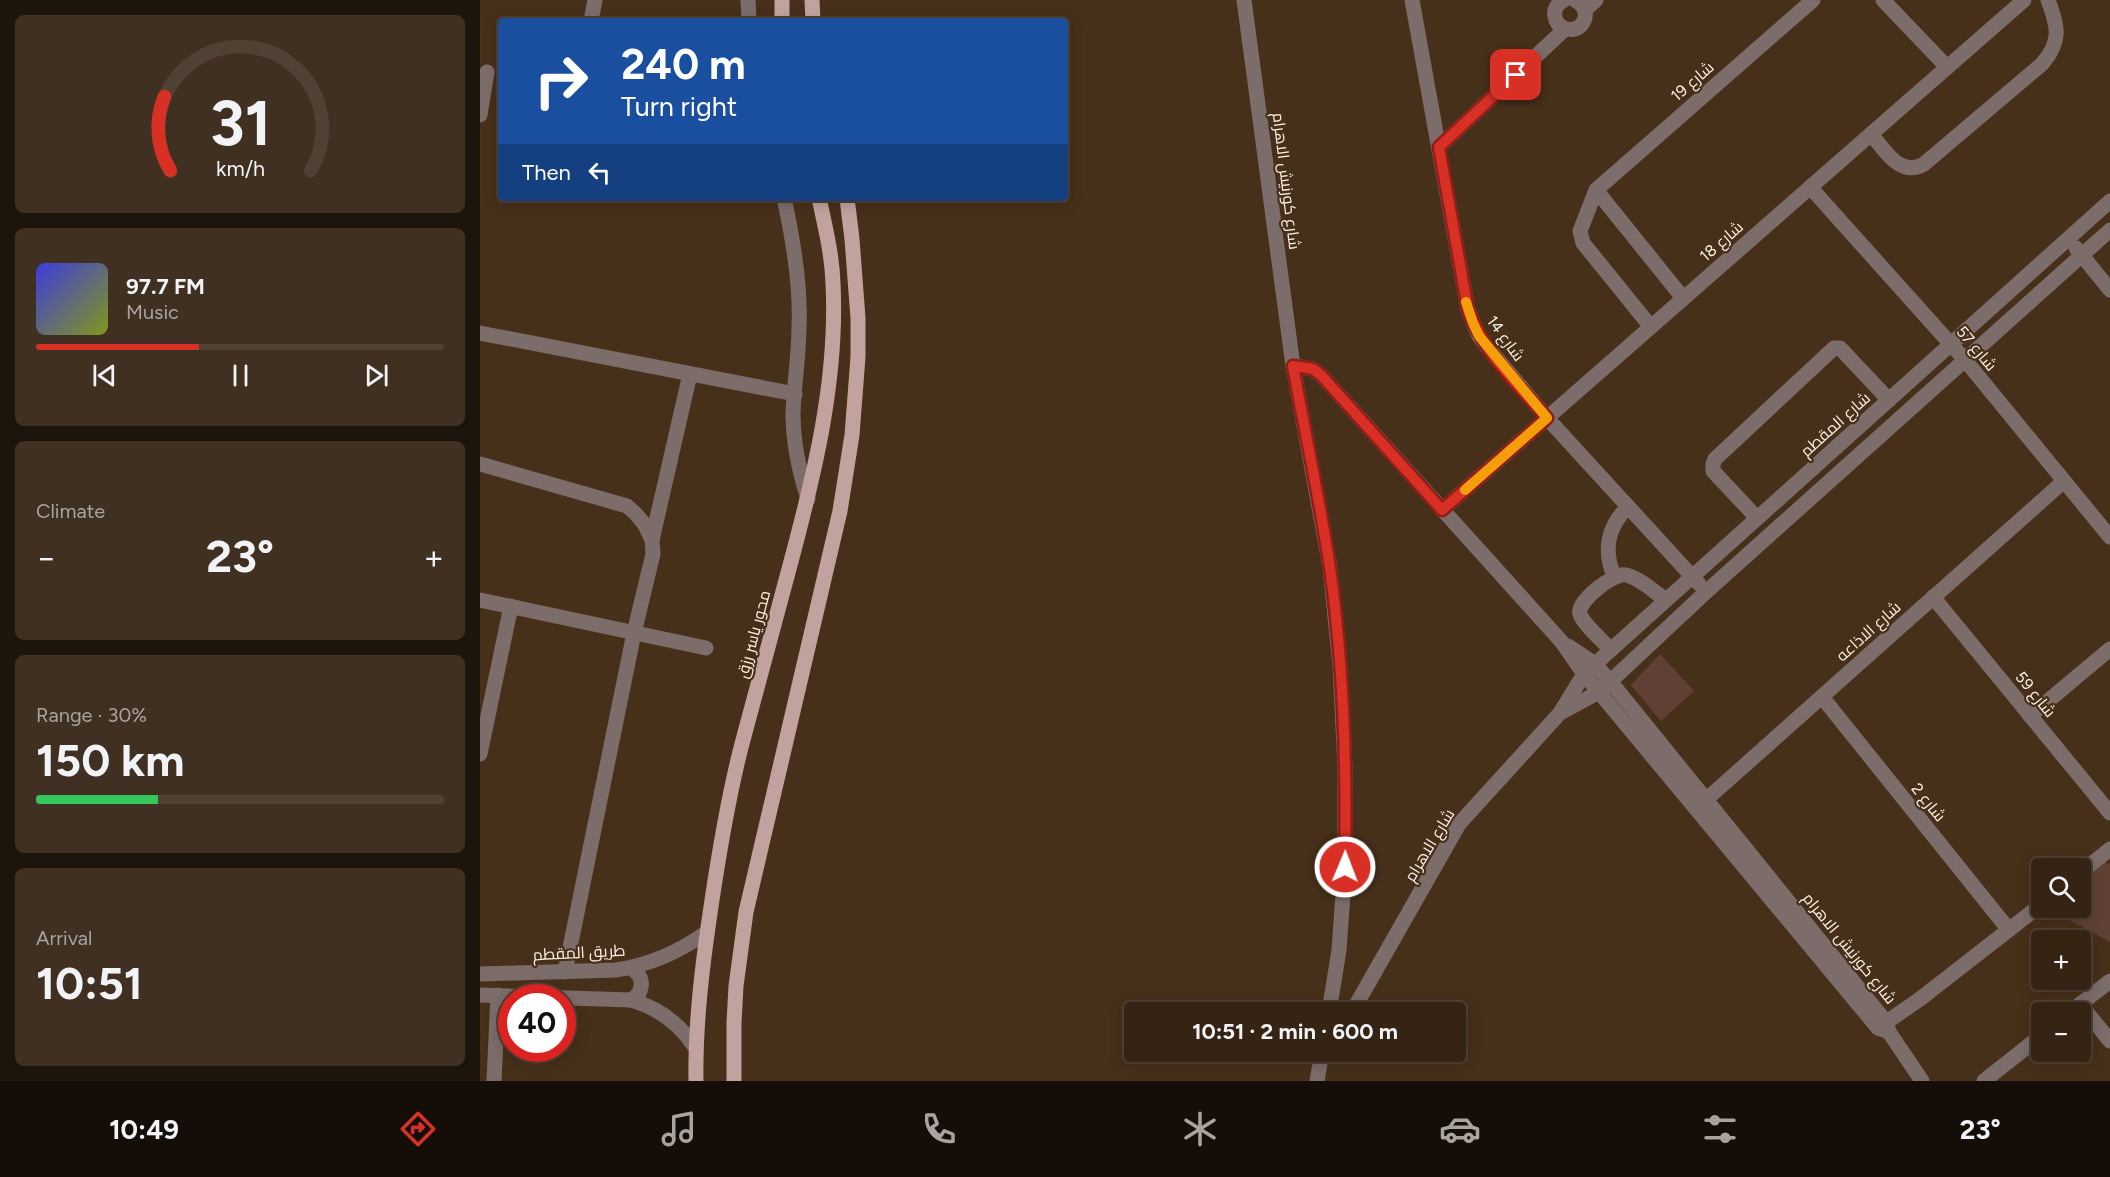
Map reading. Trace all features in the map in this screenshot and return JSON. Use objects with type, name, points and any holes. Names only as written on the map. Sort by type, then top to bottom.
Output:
[{"type":"main road","points":[[782,0],[782,18]]},
{"type":"main road","points":[[812,0],[813,18]]},
{"type":"main road","name":"محور ياسر رزق","points":[[696,1081],[695,1047],[707,932],[717,868],[742,743],[808,499],[820,446],[834,322],[833,280],[828,238],[820,201]]},
{"type":"main road","points":[[734,1081],[736,986],[746,912],[840,512],[852,435],[858,357],[858,318],[847,201]]},
{"type":"street","points":[[592,18],[595,0]]},
{"type":"street","points":[[748,0],[749,18]]},
{"type":"street","name":"شارع كورنيش الاهرام","points":[[1245,0],[1293,366],[1330,567],[1343,717],[1346,817],[1343,909],[1330,1002]]},
{"type":"street","name":"شارع 14","points":[[1413,0],[1468,310],[1473,323],[1488,348],[1547,418],[1706,592]]},
{"type":"street","name":"شارع 19","points":[[1650,327],[1583,243],[1581,231],[1596,190],[1812,0]]},
{"type":"street","points":[[1882,0],[1947,67]]},
{"type":"street","name":"شارع 18","points":[[1442,510],[2024,0]]},
{"type":"street","points":[[1871,134],[1898,165],[1911,169],[1924,164],[2050,56],[2055,45],[2056,24],[2048,0]]},
{"type":"street","points":[[1561,1],[1554,15],[1558,24],[1565,29],[1575,29],[1582,24],[1585,4]]},
{"type":"street","points":[[1439,147],[1565,29]]},
{"type":"street","points":[[480,115],[489,72]]},
{"type":"street","name":"شارع 57","points":[[1810,187],[1965,360],[2110,537]]},
{"type":"street","points":[[1596,190],[1683,298]]},
{"type":"street","points":[[785,201],[794,251],[800,324],[794,424],[797,457],[808,499]]},
{"type":"street","name":"شارع المقطم","points":[[1590,669],[2110,201]]},
{"type":"street","points":[[1605,686],[1706,592],[2110,230]]},
{"type":"street","points":[[2068,238],[2110,290]]},
{"type":"street","points":[[480,333],[795,394]]},
{"type":"street","points":[[1757,518],[1713,471],[1715,459],[1834,348],[1840,348],[1888,400]]},
{"type":"street","name":"شارع كورنيش الاهرام","points":[[1293,366],[1313,369],[1321,375],[1561,641],[1590,669],[1884,1027]]},
{"type":"street","points":[[565,972],[652,554],[652,540],[690,374]]},
{"type":"street","points":[[480,464],[627,506],[636,514],[652,540]]},
{"type":"street","name":"شارع الاذاعه","points":[[1701,804],[2064,481]]},
{"type":"street","points":[[1614,576],[1608,558],[1609,539],[1616,521],[1628,507]]},
{"type":"street","points":[[1611,650],[1581,618],[1579,609],[1583,601],[1614,576],[1622,574],[1632,577],[1666,600]]},
{"type":"street","name":"شارع 59","points":[[1933,597],[2110,813]]},
{"type":"street","points":[[480,600],[706,648]]},
{"type":"street","points":[[480,754],[511,606]]},
{"type":"street","points":[[2030,716],[2110,649]]},
{"type":"street","name":"شارع الاهرام","points":[[1358,1002],[1459,824],[1560,713],[1590,669]]},
{"type":"street","name":"شارع الاهرام","points":[[1560,713],[1605,686]]},
{"type":"street","name":"شارع 2","points":[[1822,696],[2009,930]]},
{"type":"street","points":[[2091,864],[2110,849]]},
{"type":"street","points":[[1922,1081],[1884,1027],[2031,913]]},
{"type":"street","name":"طريق المقطم","points":[[480,974],[630,968],[675,953],[707,932]]},
{"type":"street","points":[[630,968],[638,974],[642,984],[639,993],[631,1000]]},
{"type":"street","points":[[2083,1002],[2110,981]]},
{"type":"street","points":[[480,995],[498,995],[494,1081]]},
{"type":"street","points":[[576,998],[631,1000],[643,1003],[666,1016],[687,1035],[695,1047]]},
{"type":"street","points":[[2091,1023],[2110,1041]]},
{"type":"street","points":[[1984,1081],[2031,1044]]},
{"type":"street","points":[[1317,1081],[1320,1062]]},
{"type":"building","points":[[1660,654],[1694,691],[1661,721],[1631,685]]},
{"type":"building","points":[[2105,862],[2110,865],[2110,942],[2066,918],[2091,918],[2091,873]]},
{"type":"slow traffic","points":[[1465,490],[1547,418],[1479,336],[1466,302]]},
{"type":"route","points":[[1345,867],[1345,767],[1336,616],[1330,567],[1293,366],[1313,369],[1321,375],[1442,510],[1547,418],[1488,348],[1473,323],[1468,310],[1439,147],[1516,75]]}]
